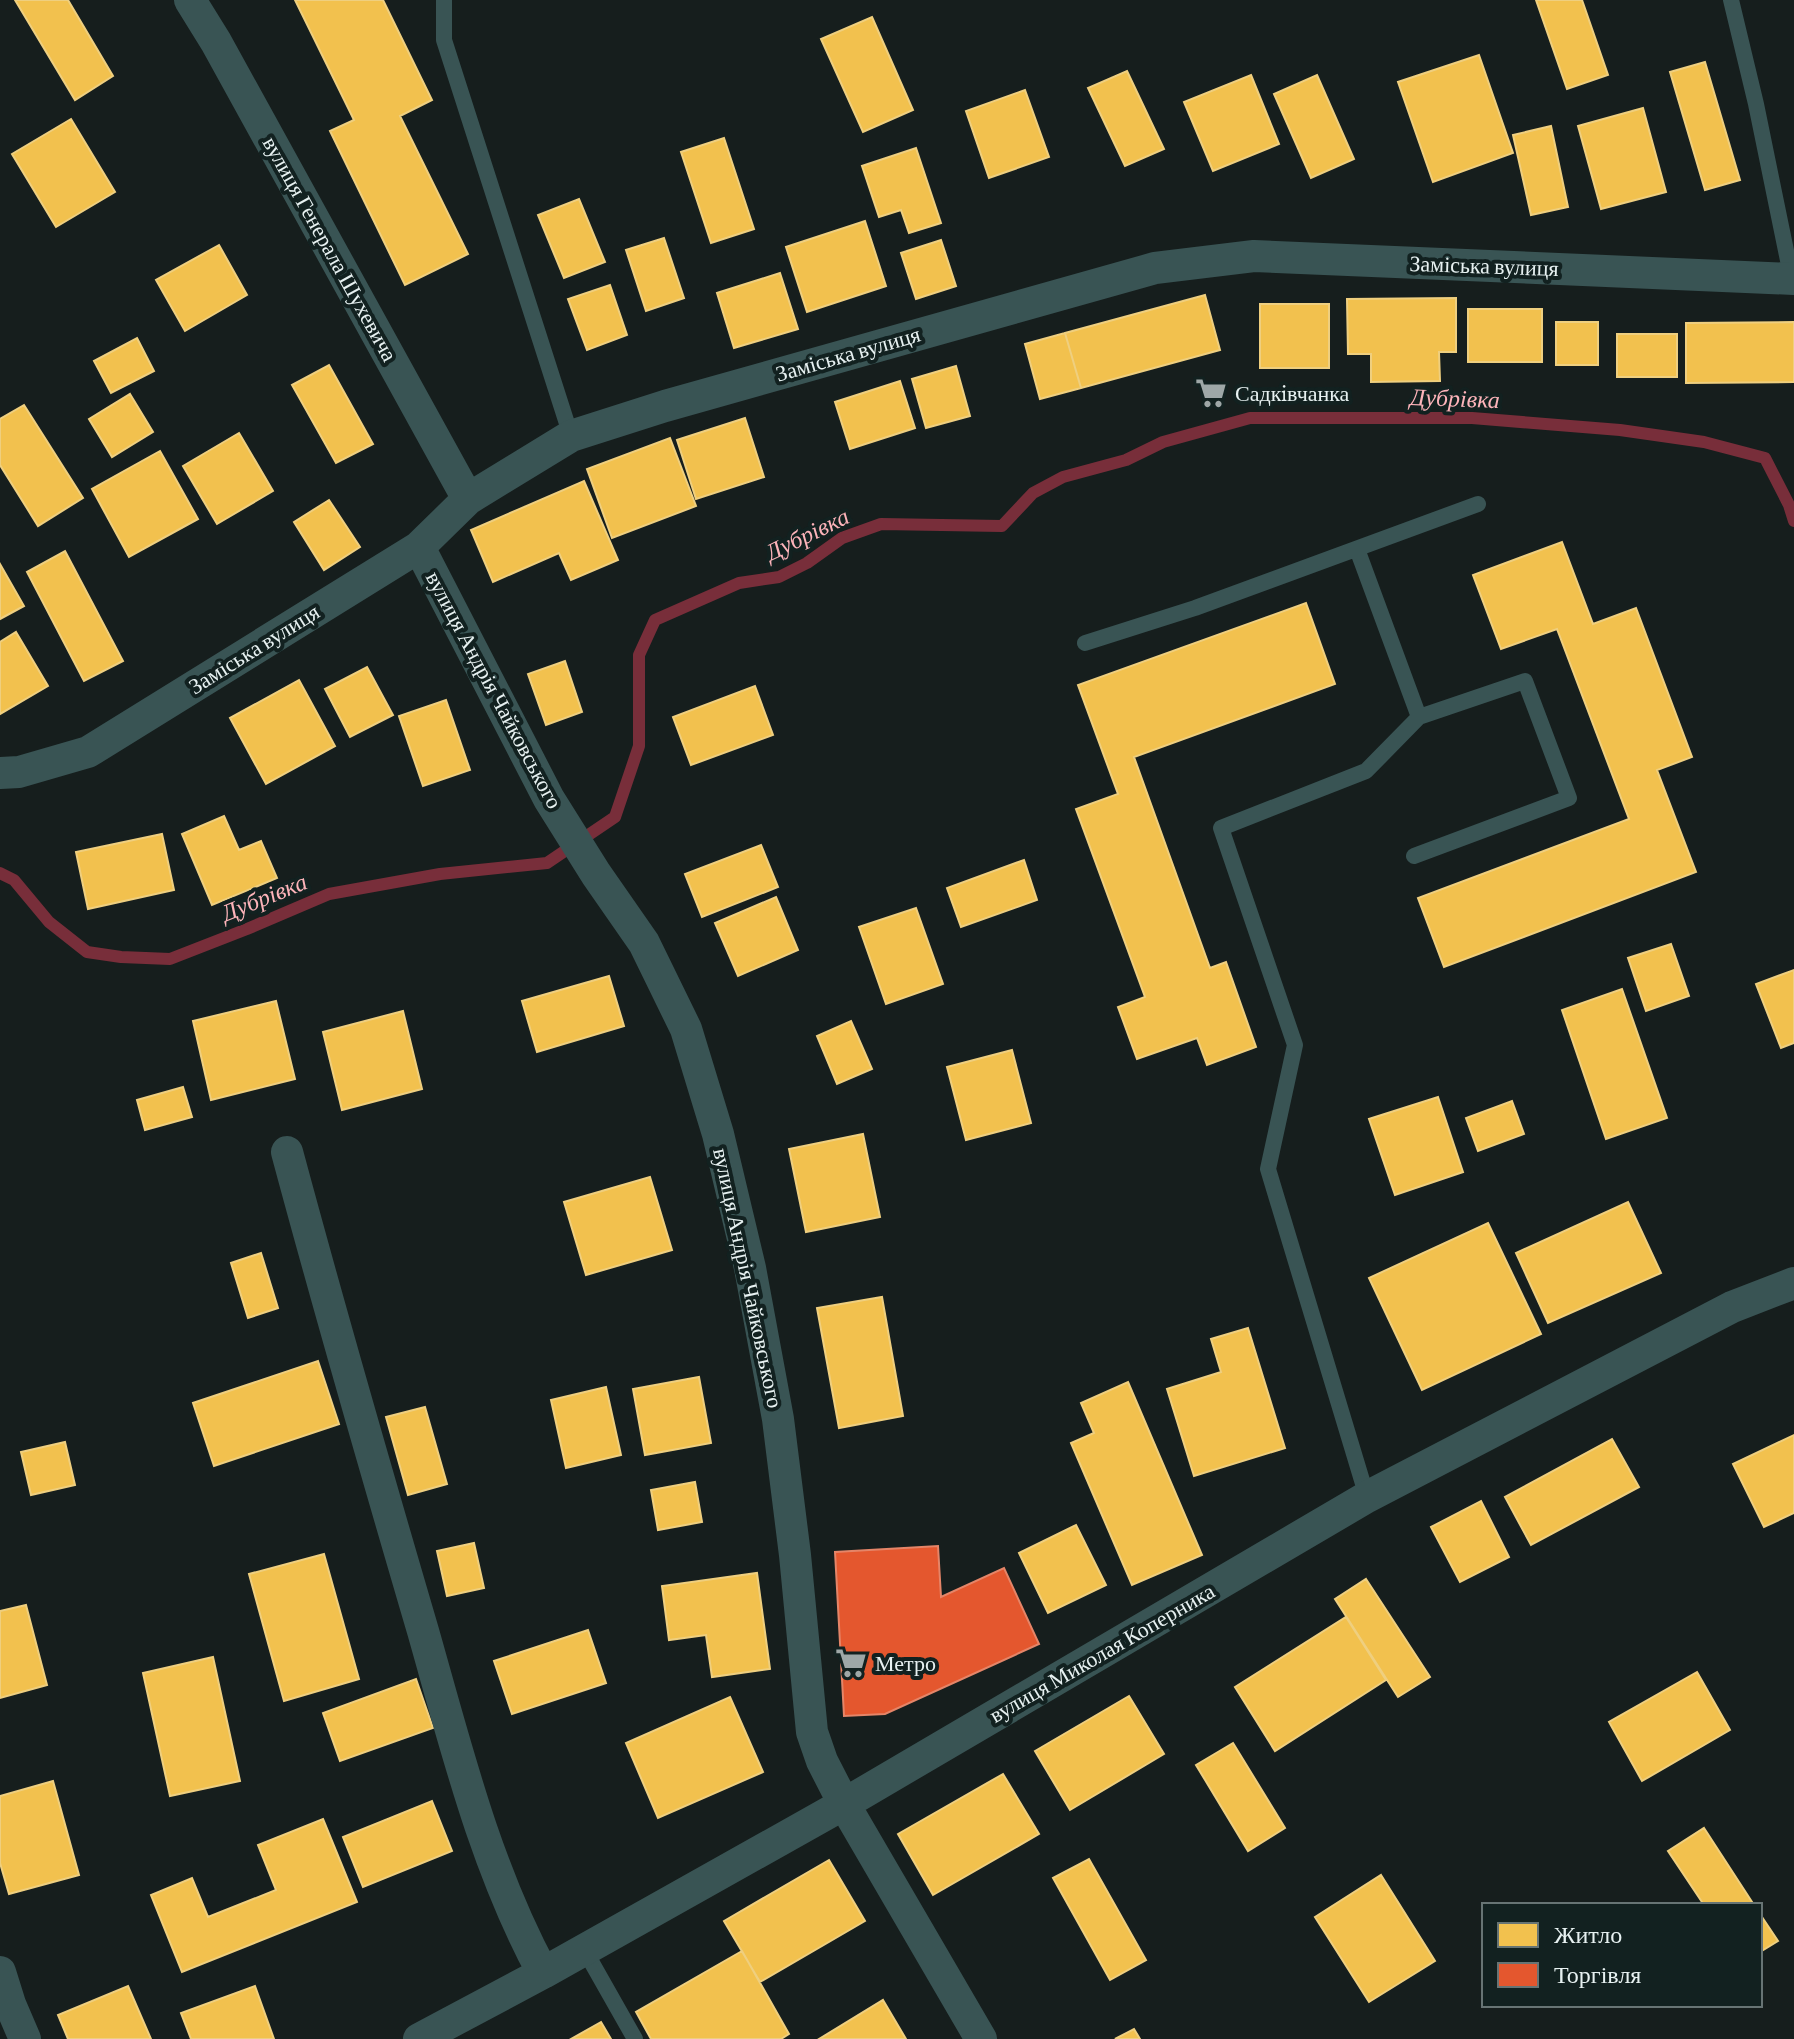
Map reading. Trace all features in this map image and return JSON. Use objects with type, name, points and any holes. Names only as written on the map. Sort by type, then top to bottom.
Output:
[{"type":"street","name":"вулиця Генерала Шухевича","points":[[190,0],[468,499]]},
{"type":"street","name":"Заміська вулиця","points":[[0,773],[19,772],[88,752],[419,547],[468,499],[571,436],[680,402],[1155,268],[1254,256],[1793,279]]},
{"type":"street","name":"вулиця Андрія Чайковського","points":[[419,547],[549,799],[644,943],[686,1029],[718,1134],[750,1268],[778,1419],[812,1732],[822,1761],[844,1804],[981,2039]]},
{"type":"street","points":[[287,1152],[463,1771],[503,1890],[543,1973]]},
{"type":"street","name":"вулиця Миколая Коперника","points":[[419,2039],[844,1804],[1367,1497],[1732,1307],[1794,1283]]},
{"type":"street","points":[[0,1972],[25,2039]]},
{"type":"lane","points":[[444,0],[444,40],[571,436]]},
{"type":"lane","points":[[1731,0],[1793,279]]},
{"type":"lane","points":[[1085,643],[1195,608],[1478,504]]},
{"type":"lane","points":[[1357,549],[1419,717]]},
{"type":"lane","points":[[1367,1497],[1268,1169],[1295,1045],[1221,828],[1366,771],[1419,717],[1525,681],[1569,798],[1414,856]]},
{"type":"lane","points":[[584,1949],[635,2039]]},
{"type":"building: Житло","points":[[15,0],[68,0],[113,76],[75,100]]},
{"type":"building: Житло","points":[[295,0],[383,0],[432,100],[400,116],[468,254],[405,285],[330,131],[354,120]]},
{"type":"building: Житло","points":[[1536,0],[1582,0],[1608,75],[1567,89]]},
{"type":"building: Житло","points":[[872,17],[913,110],[863,132],[821,39]]},
{"type":"building: Житло","points":[[1479,55],[1513,153],[1433,182],[1398,82]]},
{"type":"building: Житло","points":[[1705,62],[1740,180],[1705,190],[1670,72]]},
{"type":"building: Житло","points":[[1127,71],[1164,149],[1125,166],[1088,88]]},
{"type":"building: Житло","points":[[1251,75],[1279,144],[1213,171],[1184,102]]},
{"type":"building: Житло","points":[[1317,75],[1354,159],[1311,178],[1274,94]]},
{"type":"building: Житло","points":[[1025,90],[1049,157],[989,178],[966,111]]},
{"type":"building: Житло","points":[[1643,108],[1666,192],[1601,209],[1578,126]]},
{"type":"building: Житло","points":[[71,119],[115,192],[56,227],[12,154]]},
{"type":"building: Житло","points":[[1551,126],[1568,207],[1531,215],[1513,135]]},
{"type":"building: Житло","points":[[724,138],[754,229],[711,243],[681,152]]},
{"type":"building: Житло","points":[[916,148],[941,223],[909,233],[901,210],[879,217],[862,166]]},
{"type":"building: Житло","points":[[579,199],[605,262],[564,278],[538,215]]},
{"type":"building: Житло","points":[[865,221],[886,286],[807,312],[786,247]]},
{"type":"building: Житло","points":[[664,238],[684,298],[646,311],[626,250]]},
{"type":"building: Житло","points":[[941,240],[956,286],[916,299],[901,253]]},
{"type":"building: Житло","points":[[219,245],[247,295],[185,331],[156,280]]},
{"type":"building: Житло","points":[[780,273],[798,329],[734,348],[717,293]]},
{"type":"building: Житло","points":[[610,285],[627,335],[587,350],[568,299]]},
{"type":"building: Житло","points":[[1205,295],[1220,350],[1081,388],[1065,333]]},
{"type":"building: Житло","points":[[1456,298],[1456,352],[1439,352],[1440,381],[1371,382],[1371,354],[1348,354],[1347,299]]},
{"type":"building: Житло","points":[[1260,304],[1329,304],[1329,368],[1260,368]]},
{"type":"building: Житло","points":[[1468,309],[1542,309],[1542,362],[1468,362]]},
{"type":"building: Житло","points":[[1556,322],[1598,322],[1598,365],[1556,365]]},
{"type":"building: Житло","points":[[1794,322],[1794,382],[1686,383],[1686,323]]},
{"type":"building: Житло","points":[[1065,333],[1081,388],[1040,399],[1025,344]]},
{"type":"building: Житло","points":[[1617,334],[1677,334],[1677,377],[1617,377]]},
{"type":"building: Житло","points":[[137,338],[154,371],[111,393],[94,361]]},
{"type":"building: Житло","points":[[329,365],[373,444],[336,463],[292,385]]},
{"type":"building: Житло","points":[[956,366],[970,416],[926,428],[912,379]]},
{"type":"building: Житло","points":[[900,381],[915,428],[850,449],[835,402]]},
{"type":"building: Житло","points":[[130,394],[153,432],[112,457],[89,419]]},
{"type":"building: Житло","points":[[24,405],[83,498],[38,526],[0,465],[0,419]]},
{"type":"building: Житло","points":[[745,418],[764,477],[696,499],[677,440]]},
{"type":"building: Житло","points":[[239,433],[273,491],[217,524],[183,466]]},
{"type":"building: Житло","points":[[670,438],[696,506],[612,538],[587,469]]},
{"type":"building: Житло","points":[[160,451],[198,519],[129,557],[92,489]]},
{"type":"building: Житло","points":[[584,481],[618,560],[571,580],[559,553],[493,582],[471,530]]},
{"type":"building: Житло","points":[[329,500],[360,547],[324,570],[294,522]]},
{"type":"building: Житло","points":[[1562,542],[1593,624],[1636,608],[1692,757],[1657,770],[1696,872],[1444,967],[1418,898],[1629,819],[1557,629],[1501,649],[1473,575]]},
{"type":"building: Житло","points":[[65,551],[123,661],[84,681],[27,572]]},
{"type":"building: Житло","points":[[0,564],[24,606],[0,619]]},
{"type":"building: Житло","points":[[1306,603],[1335,684],[1134,757],[1210,968],[1226,962],[1256,1047],[1207,1065],[1197,1038],[1137,1059],[1118,1007],[1145,997],[1076,809],[1118,794],[1078,685]]},
{"type":"building: Житло","points":[[16,632],[48,686],[0,714],[0,642]]},
{"type":"building: Житло","points":[[565,661],[582,712],[546,725],[528,674]]},
{"type":"building: Житло","points":[[367,667],[393,715],[350,737],[325,689]]},
{"type":"building: Житло","points":[[299,680],[335,746],[266,784],[230,718]]},
{"type":"building: Житло","points":[[755,686],[773,735],[691,765],[673,717]]},
{"type":"building: Житло","points":[[446,700],[470,770],[423,786],[399,716]]},
{"type":"building: Житло","points":[[224,816],[239,850],[261,841],[277,878],[212,905],[182,834]]},
{"type":"building: Житло","points":[[162,834],[174,890],[88,909],[76,852]]},
{"type":"building: Житло","points":[[761,845],[778,887],[702,917],[685,874]]},
{"type":"building: Житло","points":[[1024,860],[1037,900],[961,927],[947,888]]},
{"type":"building: Житло","points":[[776,897],[798,950],[738,976],[715,923]]},
{"type":"building: Житло","points":[[916,908],[943,984],[886,1004],[859,927]]},
{"type":"building: Житло","points":[[1671,944],[1689,996],[1646,1011],[1628,958]]},
{"type":"building: Житло","points":[[1794,970],[1794,1043],[1781,1048],[1756,984]]},
{"type":"building: Житло","points":[[609,976],[624,1026],[537,1052],[522,1001]]},
{"type":"building: Житло","points":[[1622,989],[1667,1118],[1606,1139],[1562,1010]]},
{"type":"building: Житло","points":[[276,1001],[295,1079],[211,1100],[193,1021]]},
{"type":"building: Житло","points":[[403,1011],[422,1089],[342,1110],[323,1032]]},
{"type":"building: Житло","points":[[851,1021],[872,1069],[837,1084],[817,1036]]},
{"type":"building: Житло","points":[[1012,1050],[1031,1123],[966,1140],[947,1067]]},
{"type":"building: Житло","points":[[183,1087],[192,1117],[145,1130],[137,1100]]},
{"type":"building: Житло","points":[[1438,1097],[1463,1172],[1395,1195],[1369,1119]]},
{"type":"building: Житло","points":[[1512,1101],[1524,1134],[1478,1151],[1466,1118]]},
{"type":"building: Житло","points":[[863,1134],[880,1217],[806,1232],[789,1149]]},
{"type":"building: Житло","points":[[650,1177],[672,1250],[586,1275],[564,1202]]},
{"type":"building: Житло","points":[[1628,1202],[1661,1273],[1548,1323],[1516,1253]]},
{"type":"building: Житло","points":[[1488,1223],[1541,1334],[1422,1390],[1369,1278]]},
{"type":"building: Житло","points":[[261,1253],[278,1308],[248,1318],[231,1263]]},
{"type":"building: Житло","points":[[882,1297],[903,1416],[839,1428],[817,1308]]},
{"type":"building: Житло","points":[[1248,1328],[1285,1448],[1194,1476],[1167,1389],[1221,1372],[1211,1339]]},
{"type":"building: Житло","points":[[318,1361],[339,1424],[214,1466],[193,1403]]},
{"type":"building: Житло","points":[[699,1377],[711,1443],[645,1455],[633,1389]]},
{"type":"building: Житло","points":[[1128,1382],[1202,1555],[1132,1585],[1071,1443],[1094,1433],[1081,1403]]},
{"type":"building: Житло","points":[[606,1387],[621,1455],[566,1468],[551,1400]]},
{"type":"building: Житло","points":[[425,1407],[447,1484],[408,1495],[386,1417]]},
{"type":"building: Житло","points":[[1794,1435],[1794,1513],[1764,1527],[1733,1464]]},
{"type":"building: Житло","points":[[1612,1439],[1639,1487],[1531,1545],[1505,1497]]},
{"type":"building: Житло","points":[[65,1442],[75,1485],[31,1495],[21,1452]]},
{"type":"building: Житло","points":[[695,1482],[702,1522],[658,1530],[651,1490]]},
{"type":"building: Житло","points":[[1481,1501],[1509,1557],[1460,1582],[1431,1527]]},
{"type":"building: Житло","points":[[1076,1525],[1106,1585],[1048,1613],[1019,1553]]},
{"type":"building: Житло","points":[[474,1543],[484,1588],[447,1596],[437,1551]]},
{"type":"building: Житло","points":[[324,1554],[359,1679],[284,1701],[249,1574]]},
{"type":"building: Житло","points":[[757,1573],[770,1669],[712,1677],[706,1635],[669,1640],[662,1586]]},
{"type":"building: Житло","points":[[1366,1579],[1430,1677],[1398,1697],[1335,1599]]},
{"type":"building: Житло","points":[[26,1605],[47,1685],[0,1698],[0,1611]]},
{"type":"building: Житло","points":[[1346,1617],[1386,1680],[1275,1751],[1235,1687]]},
{"type":"building: Житло","points":[[588,1630],[606,1683],[512,1714],[494,1661]]},
{"type":"building: Житло","points":[[213,1657],[240,1781],[170,1796],[143,1673]]},
{"type":"building: Житло","points":[[1697,1672],[1730,1730],[1642,1781],[1609,1722]]},
{"type":"building: Житло","points":[[416,1679],[433,1728],[340,1761],[323,1713]]},
{"type":"building: Житло","points":[[1129,1696],[1164,1754],[1070,1810],[1035,1751]]},
{"type":"building: Житло","points":[[730,1697],[763,1772],[658,1818],[626,1743]]},
{"type":"building: Житло","points":[[1233,1743],[1285,1828],[1248,1851],[1196,1765]]},
{"type":"building: Житло","points":[[1003,1774],[1039,1834],[933,1895],[898,1834]]},
{"type":"building: Житло","points":[[53,1781],[79,1875],[9,1894],[0,1863],[0,1796]]},
{"type":"building: Житло","points":[[432,1801],[452,1851],[363,1887],[343,1837]]},
{"type":"building: Житло","points":[[323,1819],[357,1902],[182,1972],[151,1895],[192,1878],[208,1917],[276,1890],[258,1845]]},
{"type":"building: Житло","points":[[1704,1828],[1753,1903],[1703,1903],[1668,1851]]},
{"type":"building: Житло","points":[[1089,1859],[1146,1960],[1110,1980],[1053,1878]]},
{"type":"building: Житло","points":[[829,1860],[865,1921],[760,1982],[724,1921]]},
{"type":"building: Житло","points":[[1381,1875],[1435,1961],[1369,2002],[1315,1917]]},
{"type":"building: Житло","points":[[1762,1917],[1778,1941],[1762,1951]]},
{"type":"building: Житло","points":[[742,1951],[789,2034],[781,2039],[651,2039],[636,2012]]},
{"type":"building: Житло","points":[[128,1986],[151,2039],[68,2039],[58,2015]]},
{"type":"building: Житло","points":[[255,1986],[274,2039],[191,2039],[181,2013]]},
{"type":"building: Житло","points":[[883,2000],[906,2039],[819,2039]]},
{"type":"building: Житло","points":[[601,2022],[611,2039],[571,2039]]},
{"type":"building: Житло","points":[[1134,2029],[1140,2039],[1115,2039]]},
{"type":"building: Торгівля","points":[[938,1546],[941,1597],[1004,1568],[1039,1644],[885,1714],[844,1716],[835,1552]]},
{"type":"waterway","name":"Дубрівка","points":[[0,873],[14,880],[49,922],[87,952],[170,959],[329,894],[440,874],[547,863],[615,817],[639,746],[639,655],[655,620],[739,583],[779,577],[807,563],[842,538],[881,524],[1002,526],[1033,493],[1063,477],[1126,460],[1163,442],[1250,418],[1472,418],[1620,430],[1704,442],[1765,458],[1794,521]]},
{"type":"place","name":"Садкiвчанка","points":[[1211,393]]},
{"type":"place","name":"Метро","points":[[851,1663]]}]
